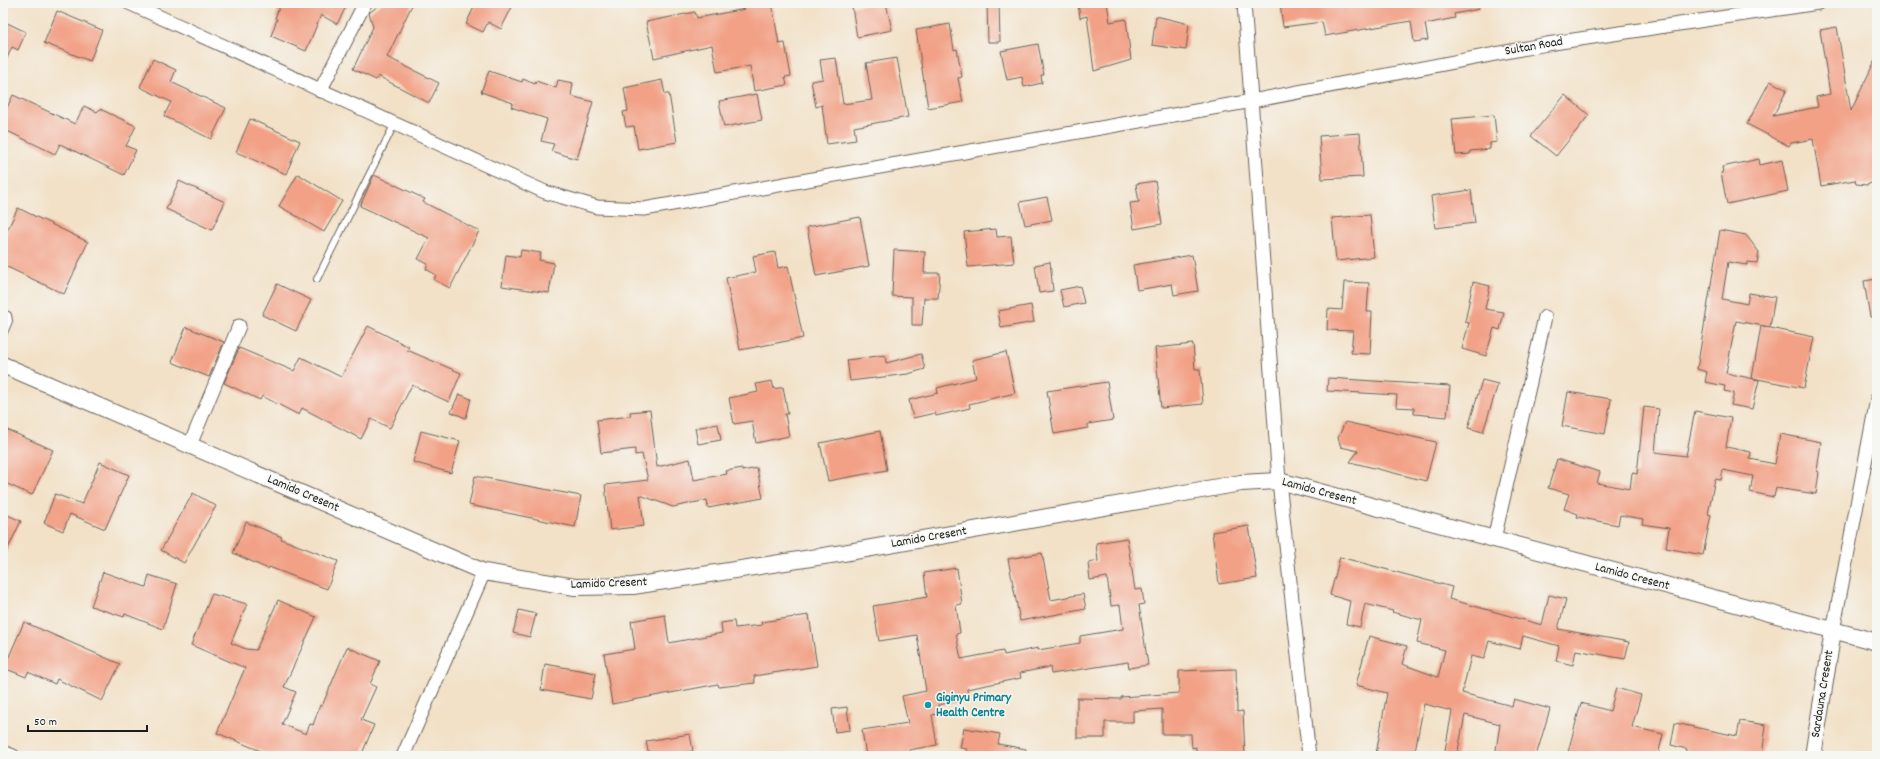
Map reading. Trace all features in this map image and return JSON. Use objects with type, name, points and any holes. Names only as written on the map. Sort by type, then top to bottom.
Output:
[{"type":"street","name":"Sultan Road","points":[[128,3],[394,125],[545,192],[597,207],[644,210],[1252,101],[1547,44],[1818,3]]},
{"type":"street","points":[[320,91],[365,3]]},
{"type":"street","points":[[1244,3],[1279,481],[1309,756]]},
{"type":"street","points":[[1494,539],[1545,317]]},
{"type":"street","points":[[190,445],[240,326]]},
{"type":"street","name":"Lamido Cresent","points":[[3,366],[484,572],[575,587],[633,586],[843,553],[1240,483],[1279,481],[1877,642]]},
{"type":"street","points":[[1833,631],[1877,399]]},
{"type":"street","points":[[403,756],[484,572]]},
{"type":"street","name":"Sardauna Cresent","points":[[1814,756],[1833,631]]},
{"type":"street","points":[[3,752],[13,756]]},
{"type":"lane","points":[[317,279],[394,125]]},
{"type":"lane","points":[[3,312],[8,315],[9,321],[3,335]]},
{"type":"building","points":[[281,3],[348,3],[337,24],[321,15],[306,51],[271,36],[277,19],[275,18]]},
{"type":"building","points":[[382,3],[413,3],[387,57],[439,83],[429,103],[378,76],[376,80],[353,69],[373,27],[369,13]]},
{"type":"building","points":[[476,3],[514,3],[501,29],[488,22],[483,32],[466,24]]},
{"type":"building","points":[[772,3],[779,44],[785,43],[791,76],[785,77],[787,85],[754,91],[750,66],[717,72],[712,45],[654,58],[646,22],[695,12],[697,18],[745,9],[744,7]]},
{"type":"building","points":[[874,3],[886,3],[892,30],[857,37],[852,7]]},
{"type":"building","points":[[987,3],[999,3],[1000,42],[988,42]]},
{"type":"building","points":[[1078,3],[1107,3],[1110,22],[1126,19],[1131,60],[1094,71],[1087,16],[1080,18]]},
{"type":"building","points":[[1280,3],[1478,3],[1479,9],[1454,14],[1455,18],[1425,24],[1428,40],[1414,42],[1411,21],[1325,36],[1322,22],[1283,27]]},
{"type":"building","points":[[57,11],[102,30],[90,61],[44,43]]},
{"type":"building","points":[[1156,16],[1189,24],[1186,50],[1152,45]]},
{"type":"building","points":[[3,21],[26,32],[18,50],[12,47],[3,67]]},
{"type":"building","points":[[950,24],[954,50],[957,49],[962,77],[958,78],[963,102],[928,108],[916,30]]},
{"type":"building","points":[[1837,27],[1851,111],[1877,56],[1877,180],[1867,185],[1856,184],[1855,180],[1821,186],[1813,139],[1791,143],[1789,146],[1747,124],[1770,81],[1787,90],[1773,116],[1818,107],[1816,97],[1830,94],[1820,30]]},
{"type":"building","points":[[1038,44],[1044,75],[1041,75],[1042,83],[1024,87],[1022,77],[1007,80],[1001,51]]},
{"type":"building","points":[[836,58],[843,104],[872,100],[866,63],[897,58],[908,117],[854,127],[856,140],[827,144],[822,105],[816,107],[811,81],[823,79],[820,60]]},
{"type":"building","points":[[153,59],[176,70],[171,82],[226,108],[211,139],[164,116],[171,102],[140,87]]},
{"type":"building","points":[[489,71],[522,82],[523,79],[535,84],[536,81],[556,88],[558,80],[573,83],[571,96],[593,102],[577,159],[551,151],[554,144],[541,141],[547,119],[511,107],[513,103],[481,92]]},
{"type":"building","points":[[662,80],[665,94],[669,94],[677,142],[638,149],[634,126],[626,127],[623,112],[628,111],[624,88]]},
{"type":"building","points":[[757,94],[762,120],[724,127],[719,101]]},
{"type":"building","points":[[13,95],[75,124],[84,106],[97,112],[100,109],[136,126],[126,146],[136,150],[124,175],[60,144],[55,154],[3,129],[3,116]]},
{"type":"building","points":[[1565,95],[1589,115],[1556,156],[1531,136]]},
{"type":"building","points":[[1494,115],[1497,142],[1490,143],[1490,149],[1470,151],[1470,154],[1456,155],[1452,119]]},
{"type":"building","points":[[250,119],[300,141],[286,174],[236,152]]},
{"type":"building","points":[[1360,133],[1363,177],[1322,179],[1319,136]]},
{"type":"building","points":[[1759,159],[1760,165],[1782,160],[1788,191],[1727,204],[1721,173],[1723,172],[1722,167]]},
{"type":"building","points":[[298,174],[342,201],[324,232],[279,206]]},
{"type":"building","points":[[374,175],[425,199],[423,202],[479,231],[450,288],[434,280],[436,275],[426,269],[428,264],[418,259],[429,238],[360,206]]},
{"type":"building","points":[[179,181],[225,202],[212,230],[166,209]]},
{"type":"building","points":[[1155,181],[1162,224],[1134,229],[1130,203],[1139,202],[1136,184]]},
{"type":"building","points":[[1471,190],[1475,223],[1435,228],[1431,196]]},
{"type":"building","points":[[1047,197],[1052,220],[1025,225],[1020,202]]},
{"type":"building","points":[[18,208],[88,242],[64,294],[3,265],[3,239]]},
{"type":"building","points":[[1370,215],[1374,257],[1336,261],[1332,218]]},
{"type":"building","points":[[860,217],[869,266],[816,276],[807,227]]},
{"type":"building","points":[[996,229],[997,237],[1011,236],[1014,263],[968,267],[964,232]]},
{"type":"building","points":[[1720,230],[1746,235],[1759,252],[1757,263],[1748,262],[1747,265],[1728,262],[1722,299],[1747,304],[1749,293],[1775,297],[1770,327],[1736,321],[1726,373],[1759,380],[1752,409],[1731,405],[1734,393],[1724,391],[1725,386],[1705,382],[1707,372],[1697,369]]},
{"type":"building","points":[[521,250],[541,253],[539,260],[554,263],[549,293],[502,286],[506,255],[520,257]]},
{"type":"building","points":[[894,250],[925,252],[924,273],[940,273],[938,298],[924,298],[922,325],[912,325],[912,297],[892,296]]},
{"type":"building","points":[[775,252],[778,268],[788,266],[803,338],[740,350],[726,278],[756,272],[753,256]]},
{"type":"building","points":[[1192,255],[1198,291],[1174,295],[1172,284],[1137,290],[1133,265]]},
{"type":"building","points":[[1050,262],[1053,291],[1039,293],[1035,265]]},
{"type":"building","points":[[1877,279],[1877,316],[1870,317],[1864,281]]},
{"type":"building","points":[[1344,282],[1369,283],[1367,312],[1372,312],[1370,354],[1351,353],[1353,331],[1327,330],[1328,309],[1342,310]]},
{"type":"building","points":[[1473,282],[1490,286],[1485,309],[1504,312],[1500,330],[1494,328],[1486,356],[1462,349],[1469,323],[1465,322]]},
{"type":"building","points":[[277,284],[311,300],[296,331],[262,315]]},
{"type":"building","points":[[1080,286],[1084,303],[1064,307],[1060,290]]},
{"type":"building","points":[[1031,305],[1034,322],[1001,328],[998,311]]},
{"type":"building","points":[[368,326],[409,347],[407,350],[461,373],[449,402],[412,385],[390,428],[371,419],[361,439],[302,408],[299,415],[262,396],[260,400],[224,383],[239,348],[294,371],[301,357],[341,377]]},
{"type":"building","points":[[1761,326],[1814,337],[1804,388],[1752,378]]},
{"type":"building","points":[[186,327],[224,342],[209,377],[172,362]]},
{"type":"building","points":[[1193,344],[1195,369],[1200,369],[1203,404],[1161,408],[1155,348]]},
{"type":"building","points":[[1006,352],[1015,393],[969,404],[970,408],[936,416],[935,413],[913,418],[909,400],[938,393],[937,388],[976,378],[972,360]]},
{"type":"building","points":[[921,354],[925,369],[908,374],[850,381],[847,360],[885,355],[886,363]]},
{"type":"building","points":[[1328,378],[1450,386],[1447,417],[1414,414],[1414,408],[1396,407],[1397,395],[1327,391]]},
{"type":"building","points":[[1482,380],[1498,384],[1483,432],[1468,428]]},
{"type":"building","points":[[772,381],[774,389],[783,387],[788,414],[785,414],[789,436],[756,443],[752,421],[734,424],[729,398],[758,392],[756,384]]},
{"type":"building","points":[[1107,382],[1113,420],[1088,424],[1088,428],[1054,434],[1047,391]]},
{"type":"building","points":[[1568,392],[1611,399],[1605,434],[1562,426]]},
{"type":"building","points":[[459,394],[471,399],[466,418],[451,412]]},
{"type":"building","points":[[1644,407],[1659,409],[1655,452],[1686,456],[1695,411],[1731,418],[1726,447],[1751,452],[1750,459],[1775,464],[1780,434],[1821,442],[1817,471],[1819,472],[1816,494],[1776,488],[1774,497],[1750,492],[1753,476],[1723,470],[1721,480],[1715,479],[1708,514],[1711,515],[1703,555],[1666,548],[1669,528],[1642,524],[1643,519],[1620,515],[1618,525],[1577,517],[1578,514],[1564,509],[1569,494],[1548,488],[1557,459],[1600,472],[1597,483],[1630,489],[1632,473],[1637,474]]},
{"type":"building","points":[[650,410],[657,467],[690,459],[694,480],[727,474],[726,471],[742,468],[742,471],[757,468],[763,498],[708,508],[707,500],[673,507],[640,495],[644,526],[610,530],[605,485],[648,480],[642,454],[635,455],[635,449],[601,453],[597,420],[631,416],[630,412]]},
{"type":"building","points":[[1345,422],[1436,442],[1426,481],[1350,462],[1358,451],[1341,447],[1338,438]]},
{"type":"building","points":[[718,424],[721,440],[698,444],[695,428]]},
{"type":"building","points":[[3,428],[53,450],[32,495],[3,482]]},
{"type":"building","points":[[421,431],[460,441],[451,473],[413,462]]},
{"type":"building","points":[[880,431],[887,470],[828,481],[820,443]]},
{"type":"building","points":[[100,462],[129,475],[105,529],[70,514],[63,531],[44,523],[55,494],[82,504]]},
{"type":"building","points":[[475,476],[581,496],[575,527],[469,505]]},
{"type":"building","points":[[193,493],[216,506],[184,563],[161,550]]},
{"type":"building","points":[[3,513],[21,521],[3,559]]},
{"type":"building","points":[[246,522],[282,537],[281,539],[338,561],[327,589],[269,567],[268,569],[233,553]]},
{"type":"building","points":[[1249,526],[1257,578],[1219,584],[1212,532]]},
{"type":"building","points":[[1127,538],[1135,590],[1142,589],[1144,604],[1139,605],[1148,665],[1129,668],[1128,662],[1051,674],[1050,667],[1020,673],[1021,678],[967,689],[969,699],[938,705],[939,714],[932,715],[937,745],[909,750],[910,756],[866,756],[862,730],[908,723],[902,696],[926,691],[917,635],[879,641],[873,606],[927,597],[924,573],[957,568],[962,604],[956,605],[960,633],[956,634],[961,659],[1003,651],[1004,655],[1038,648],[1038,650],[1080,643],[1080,636],[1123,629],[1120,605],[1111,606],[1107,577],[1090,580],[1088,563],[1098,561],[1096,543]]},
{"type":"building","points":[[1042,553],[1051,600],[1083,594],[1086,609],[1020,621],[1008,559]]},
{"type":"building","points":[[1340,557],[1452,587],[1449,599],[1542,625],[1549,595],[1566,599],[1558,629],[1629,642],[1625,659],[1576,650],[1573,665],[1556,661],[1559,646],[1523,636],[1520,649],[1489,641],[1484,659],[1471,656],[1462,693],[1512,706],[1514,699],[1550,709],[1536,756],[1495,756],[1500,724],[1465,715],[1457,756],[1444,756],[1452,711],[1424,704],[1414,756],[1388,756],[1376,754],[1387,693],[1356,685],[1369,636],[1407,646],[1402,664],[1438,677],[1445,650],[1417,643],[1422,620],[1392,612],[1393,611],[1365,604],[1360,627],[1346,624],[1350,601],[1330,595]]},
{"type":"building","points":[[103,572],[146,587],[149,575],[177,584],[163,629],[125,614],[124,617],[91,606]]},
{"type":"building","points":[[212,594],[247,604],[231,643],[246,649],[256,650],[278,600],[316,617],[284,687],[296,692],[282,724],[306,734],[310,724],[313,725],[320,705],[322,706],[347,647],[380,661],[370,684],[376,687],[361,720],[374,725],[361,756],[273,756],[217,733],[245,668],[191,645]]},
{"type":"building","points":[[519,610],[536,614],[530,637],[513,633]]},
{"type":"building","points":[[665,615],[669,643],[722,633],[721,623],[734,621],[735,628],[762,625],[761,622],[809,615],[817,666],[754,676],[755,683],[719,687],[718,684],[612,704],[604,654],[635,649],[631,621]]},
{"type":"building","points":[[24,622],[120,664],[102,701],[57,679],[55,684],[28,672],[26,677],[4,668]]},
{"type":"building","points":[[545,664],[596,673],[591,699],[541,690]]},
{"type":"building","points":[[1236,669],[1237,712],[1243,711],[1245,755],[1196,756],[1196,747],[1192,748],[1191,734],[1162,734],[1162,709],[1133,711],[1133,722],[1105,722],[1105,738],[1077,738],[1077,698],[1121,699],[1121,697],[1179,693],[1179,671]]},
{"type":"building","points":[[1616,688],[1641,695],[1632,727],[1663,734],[1658,756],[1567,756],[1581,703],[1610,711]]},
{"type":"building","points":[[847,707],[850,730],[835,732],[832,709]]},
{"type":"building","points":[[1740,721],[1766,725],[1762,756],[1686,756],[1687,749],[1671,745],[1675,723],[1737,736]]},
{"type":"building","points":[[964,728],[1000,734],[998,744],[1026,749],[1025,756],[966,756],[967,749],[960,748]]},
{"type":"building","points":[[690,734],[693,751],[664,756],[649,756],[646,741]]},
{"type":"place","name":"Giginyu Primary Health Centre","points":[[928,705]]}]
